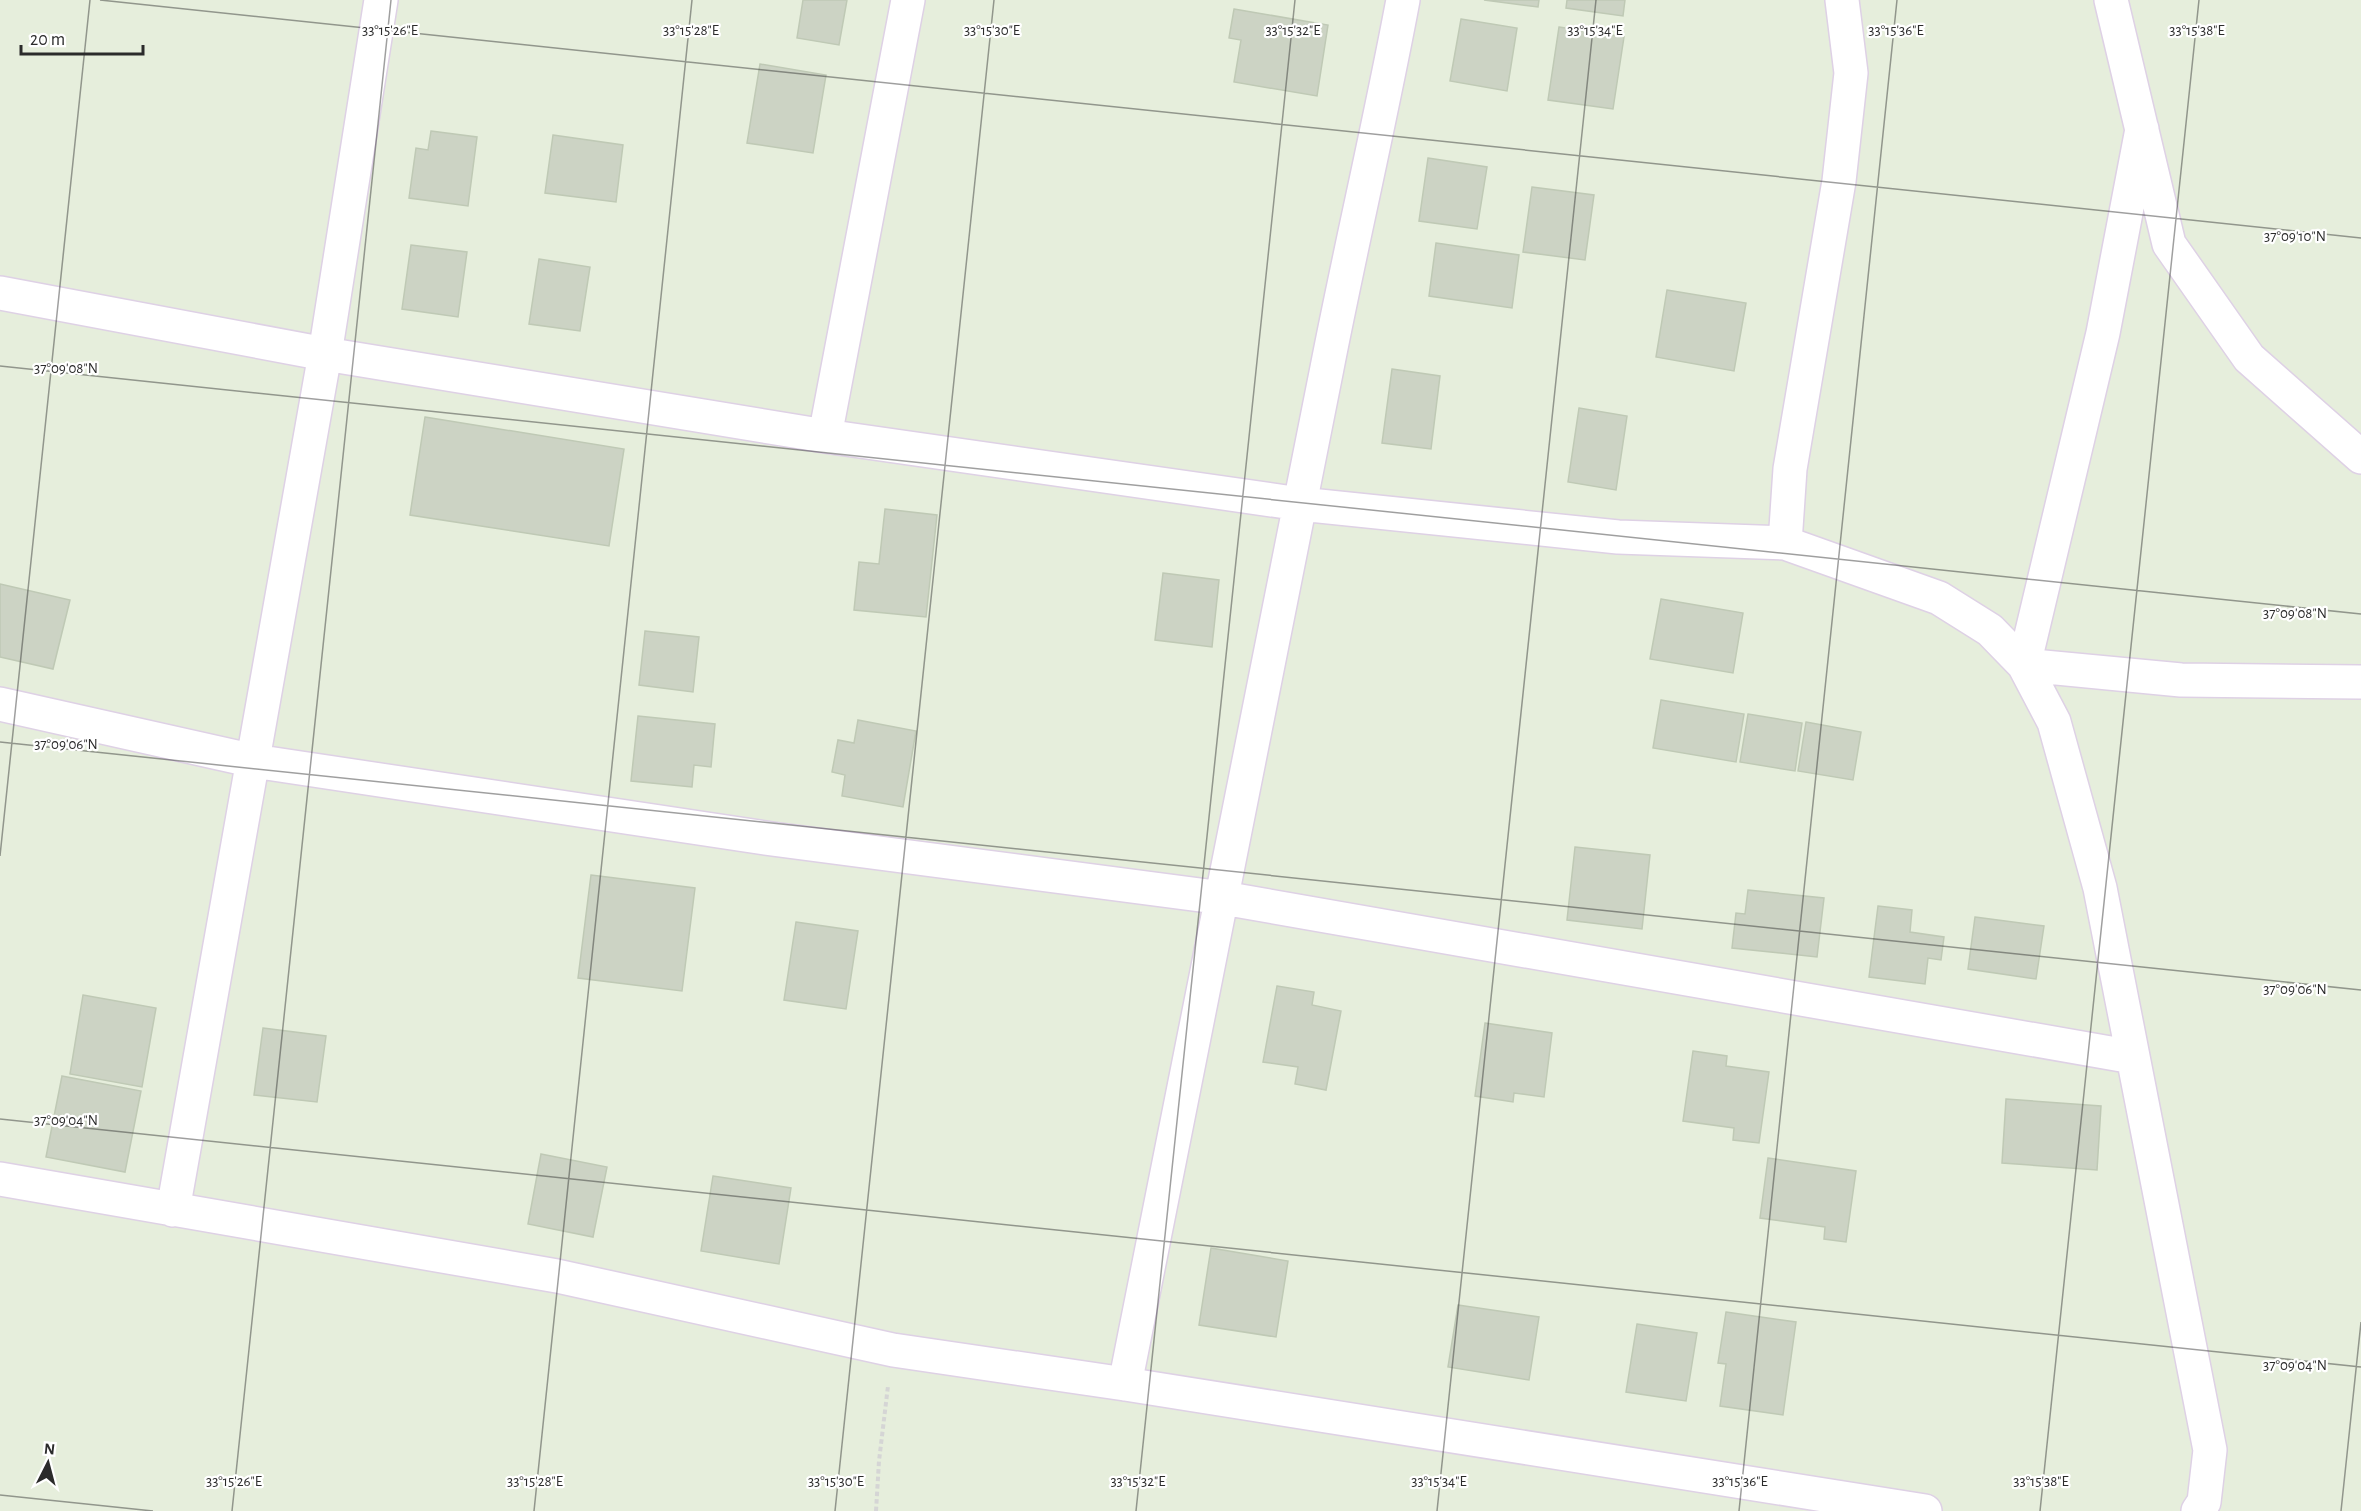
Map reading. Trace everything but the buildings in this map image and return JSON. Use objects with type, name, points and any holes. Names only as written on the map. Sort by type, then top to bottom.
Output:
[{"type":"street","points":[[173,1210],[325,354],[381,0]]},
{"type":"street","points":[[825,436],[908,0]]},
{"type":"street","points":[[1125,1384],[1347,266],[1379,126],[1403,0]]},
{"type":"street","points":[[1785,543],[1790,469],[1839,181],[1851,73],[1842,0]]},
{"type":"street","points":[[2117,8],[2169,244],[2249,358],[2361,457]]},
{"type":"street","points":[[2024,665],[2103,333],[2142,129]]},
{"type":"street","points":[[0,293],[325,354],[825,436],[1300,504],[1618,537],[1785,543],[1939,598],[1990,630],[2024,665],[2054,722],[2097,877],[2210,1450],[2204,1502],[2198,1511]]},
{"type":"street","points":[[2024,665],[2181,680],[2361,682]]},
{"type":"street","points":[[0,704],[254,761],[772,839],[1223,898],[2133,1057]]},
{"type":"street","points":[[0,1179],[557,1276],[893,1350],[1125,1384],[1925,1511]]},
{"type":"path","points":[[876,1511],[882,1428],[893,1350]]}]
